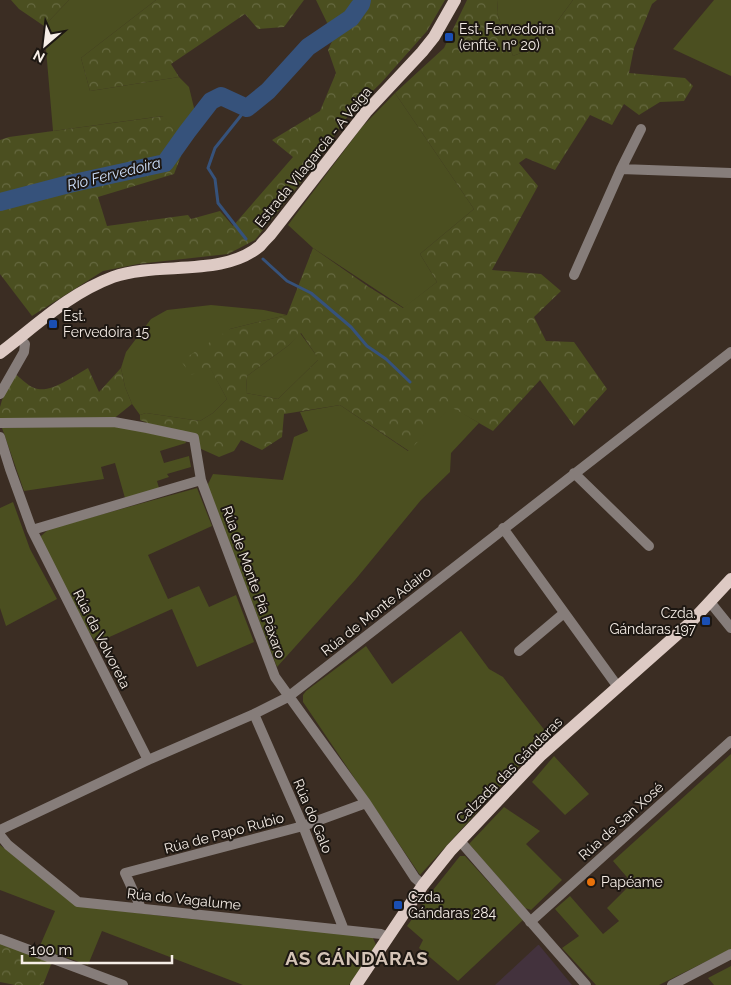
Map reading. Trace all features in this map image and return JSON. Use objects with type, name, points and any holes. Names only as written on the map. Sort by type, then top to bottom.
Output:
[{"type":"main road","name":"Estrada Vilagarcía - A Veiga","points":[[0,353],[57,307],[79,293],[114,277],[136,272],[221,263],[237,259],[259,246],[276,228],[366,112],[434,37],[455,0]]},
{"type":"main road","name":"Calzada das Gándaras","points":[[356,985],[423,885],[460,841],[540,756],[690,623],[731,579]]},
{"type":"street","points":[[574,276],[641,129]]},
{"type":"street","points":[[622,169],[731,174]]},
{"type":"street","points":[[0,394],[24,352],[25,344],[19,338]]},
{"type":"street","name":"Rúa de Monte Adairo","points":[[0,830],[148,760],[254,714],[288,697],[731,352]]},
{"type":"street","name":"Rúa de Monte Pía Páxaro","points":[[0,423],[114,422],[194,438],[201,480],[274,677],[366,803],[415,878],[423,885]]},
{"type":"street","name":"Rúa da Volvoreta","points":[[0,437],[32,530],[148,760]]},
{"type":"street","points":[[574,473],[649,546]]},
{"type":"street","points":[[32,530],[201,480]]},
{"type":"street","points":[[503,528],[618,687]]},
{"type":"street","points":[[710,602],[731,628]]},
{"type":"street","points":[[519,651],[564,613]]},
{"type":"street","name":"Rúa do Galo","points":[[254,714],[303,826],[344,930]]},
{"type":"street","name":"Rúa de San Xosé","points":[[530,922],[731,742]]},
{"type":"street","name":"Rúa de Papo Rubio","points":[[141,908],[124,873],[303,826],[366,803]]},
{"type":"street","name":"Rúa do Vagalume","points":[[0,835],[8,844],[78,902],[381,934],[388,937]]},
{"type":"street","points":[[460,841],[586,985]]},
{"type":"street","points":[[0,939],[123,985]]},
{"type":"street","points":[[672,985],[731,954]]},
{"type":"shaded area","points":[[538,945],[572,985],[495,985]]},
{"type":"green space","points":[[11,0],[69,0],[44,26],[19,9]]},
{"type":"green space","points":[[69,0],[156,0],[81,58],[90,91],[179,77],[189,87],[196,116],[180,137],[163,116],[53,131],[44,26]]},
{"type":"green space","points":[[156,0],[304,0],[284,27],[258,29],[245,14],[171,64],[179,77],[90,91],[81,58]]},
{"type":"green space","points":[[316,0],[445,0],[427,31],[381,83],[350,113],[311,170],[255,240],[228,254],[138,264],[103,271],[32,316],[0,274],[0,140],[9,137],[164,116],[180,137],[181,156],[174,174],[98,197],[107,226],[188,215],[191,219],[220,211],[233,226],[293,157],[272,140],[320,111],[336,73],[328,50],[334,37]]},
{"type":"green space","points":[[467,0],[498,0],[497,13],[513,56],[539,46],[573,0],[657,0],[652,4],[634,48],[629,73],[685,78],[693,86],[684,101],[660,102],[639,115],[624,104],[612,125],[590,115],[555,170],[526,158],[519,163],[538,186],[492,270],[541,274],[561,291],[534,317],[546,341],[574,342],[607,389],[574,426],[540,380],[493,431],[451,407],[409,451],[340,405],[284,414],[282,437],[262,450],[241,440],[234,451],[219,457],[199,448],[196,437],[167,431],[140,420],[140,415],[146,413],[200,421],[213,413],[227,399],[210,368],[191,375],[181,361],[230,329],[287,315],[313,248],[403,308],[437,282],[420,254],[474,209],[395,93],[444,48]],"holes":[[[301,333],[318,360],[278,399],[246,393],[247,376],[289,345]]]},
{"type":"green space","points":[[498,0],[573,0],[539,46],[513,56],[497,13]]},
{"type":"green space","points":[[714,0],[731,0],[731,76],[673,49]]},
{"type":"green space","points":[[395,93],[474,209],[420,254],[437,282],[404,308],[313,248],[288,225],[362,127]]},
{"type":"green space","points":[[211,305],[264,310],[287,315],[230,329],[210,367],[227,399],[213,413],[200,421],[146,413],[140,415],[132,404],[125,387],[121,368],[126,352],[151,319],[167,310]]},
{"type":"green space","points":[[300,333],[319,359],[278,399],[246,393],[247,376],[289,345]]},
{"type":"green space","points":[[88,368],[99,392],[121,368],[125,387],[132,404],[112,420],[0,420],[2,400],[15,374],[32,387],[44,389],[64,382]]},
{"type":"green space","points":[[340,405],[408,451],[451,406],[479,423],[451,453],[450,472],[421,500],[355,580],[277,667],[207,486],[213,474],[283,480],[294,437],[308,431],[300,412]]},
{"type":"green space","points":[[59,425],[121,426],[184,438],[186,443],[160,451],[164,463],[189,456],[191,467],[167,474],[169,477],[157,481],[159,488],[125,498],[115,463],[101,467],[104,479],[24,491],[2,428]]},
{"type":"green space","points":[[197,488],[212,526],[148,555],[168,599],[199,586],[209,607],[236,595],[254,642],[197,667],[172,609],[96,643],[82,621],[41,544],[41,536],[49,529]]},
{"type":"green space","points":[[13,502],[30,549],[57,599],[6,626],[0,608],[0,508]]},
{"type":"green space","points":[[461,631],[489,669],[503,677],[550,737],[514,771],[420,875],[303,702],[303,695],[366,646],[392,684]]},
{"type":"green space","points":[[731,754],[731,949],[659,985],[596,985],[562,948],[579,936],[555,909],[570,896],[603,934],[619,921],[607,908],[632,883],[613,861]]},
{"type":"green space","points":[[554,756],[589,794],[565,815],[532,782]]},
{"type":"green space","points":[[504,807],[540,831],[526,844],[562,880],[531,910],[525,908],[469,844]]},
{"type":"green space","points":[[0,845],[80,906],[171,917],[369,936],[373,938],[376,945],[349,985],[243,985],[102,931],[88,965],[39,948],[55,911],[0,890]]},
{"type":"green space","points":[[460,856],[465,856],[523,920],[458,981],[419,948],[423,940],[407,926]]},
{"type":"green space","points":[[0,942],[52,962],[43,985],[15,985],[0,982]]},
{"type":"green space","points":[[731,966],[731,985],[714,985],[708,978]]},
{"type":"waterway","name":"Río Fervedoira","points":[[0,202],[69,184],[165,163],[211,101],[221,96],[247,108],[268,91],[308,47],[351,18],[362,0]]},
{"type":"waterway","points":[[246,239],[218,203],[215,179],[208,168],[215,148],[247,108]]},
{"type":"waterway","points":[[263,259],[287,281],[311,293],[351,327],[367,346],[386,359],[410,382]]},
{"type":"place","name":"Est. Fervedoira (enfte. nº 20)","points":[[449,37]]},
{"type":"place","name":"Est. Fervedoira 15","points":[[53,324]]},
{"type":"place","name":"Czda. Gándaras 197","points":[[706,621]]},
{"type":"place","name":"Papéame","points":[[591,882]]},
{"type":"place","name":"Czda. Gándaras 284","points":[[398,905]]},
{"type":"district","name":"AS GÁNDARAS","points":[[357,958]]}]
